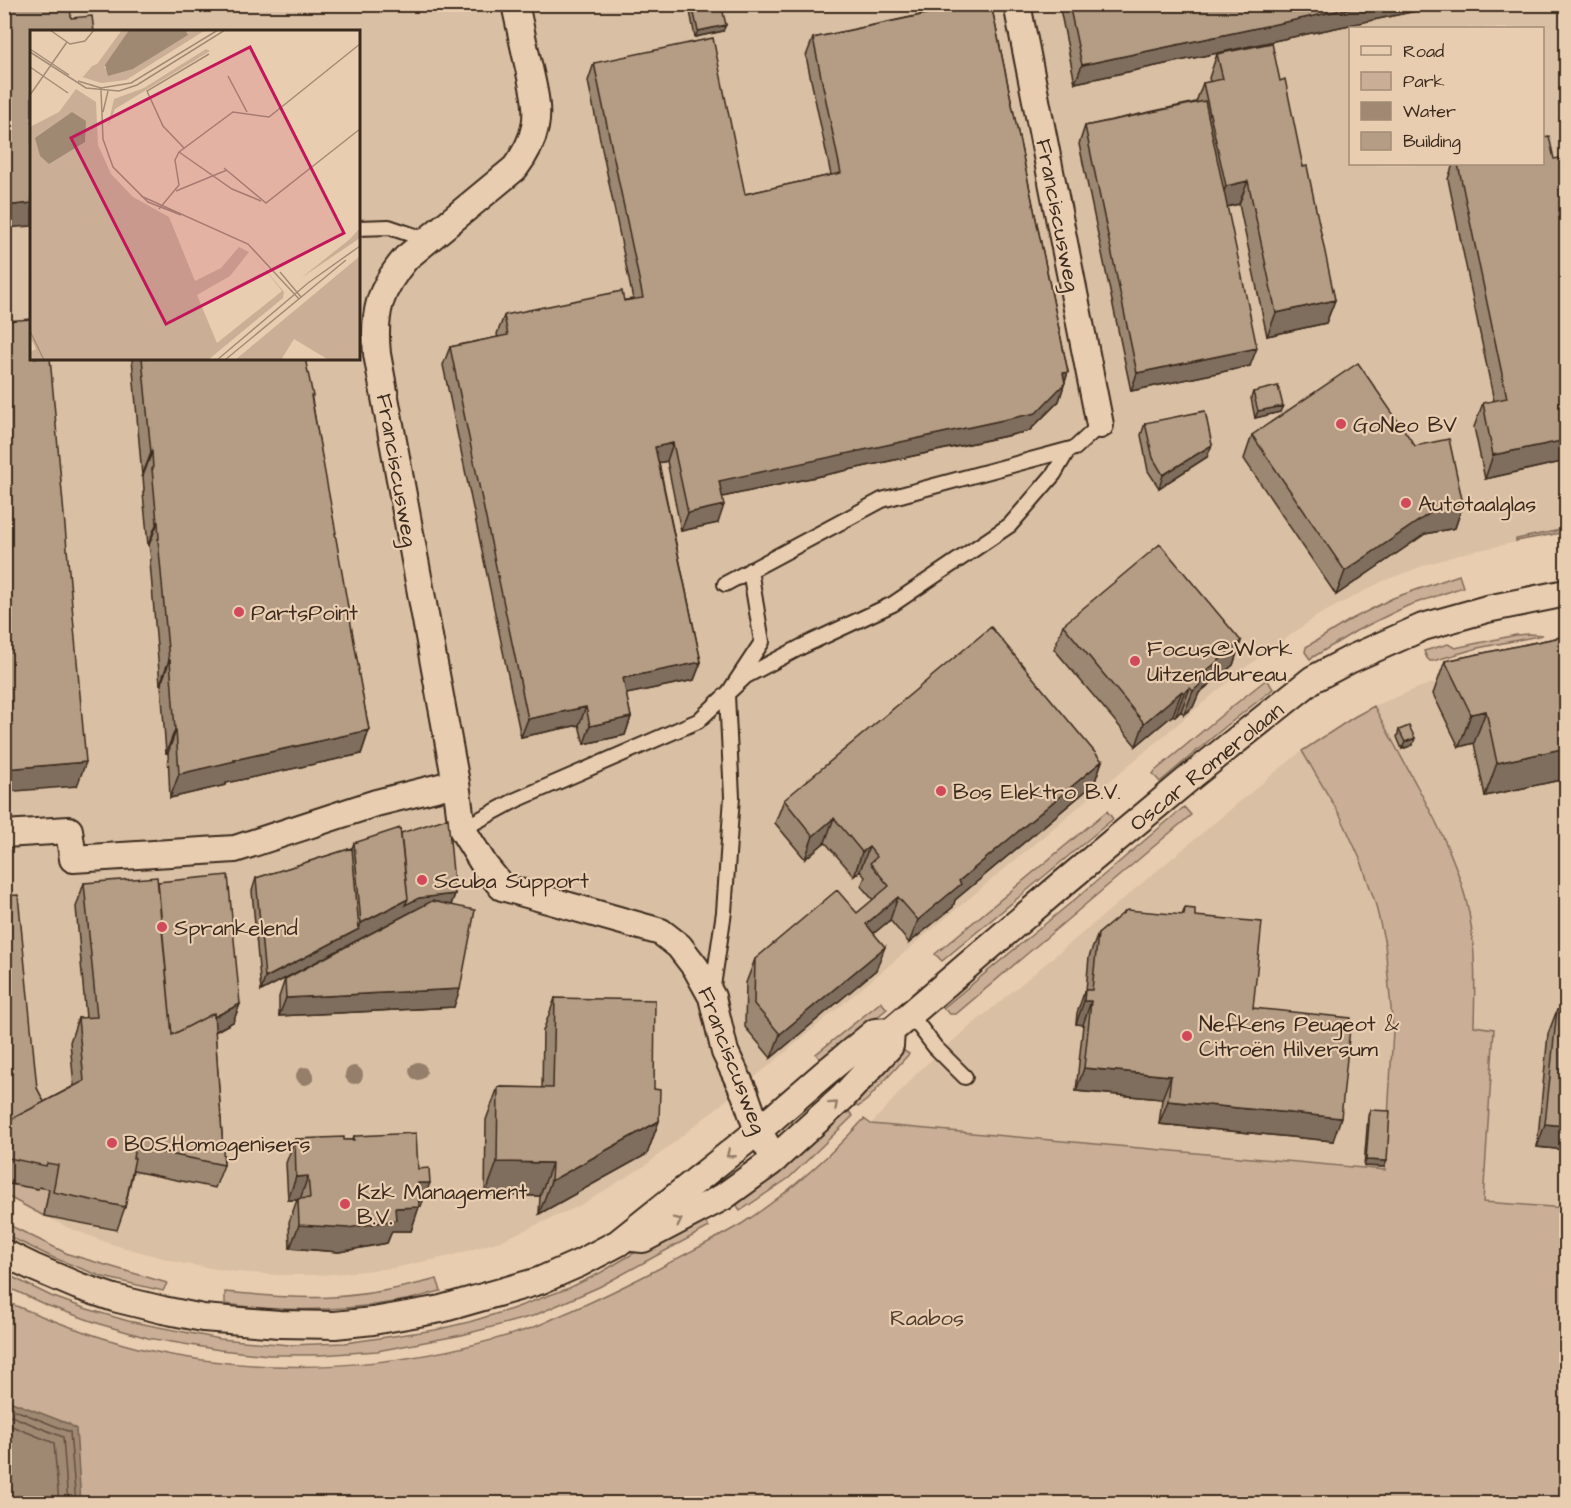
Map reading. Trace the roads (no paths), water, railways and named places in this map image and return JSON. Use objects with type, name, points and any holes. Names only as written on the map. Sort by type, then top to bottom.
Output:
[{"type":"street","name":"Franciscusweg","points":[[515,4],[536,110],[531,141],[515,168],[503,180],[427,240],[393,273],[377,311],[375,333],[456,783],[462,828],[485,866],[502,887],[661,933],[680,946],[696,968],[712,997],[725,1052],[745,1094],[758,1131],[775,1159]]},
{"type":"street","name":"Franciscusweg","points":[[1017,4],[1100,425]]},
{"type":"street","name":"Oscar Romerolaan","points":[[4,1253],[78,1286],[114,1298],[203,1318],[242,1322],[335,1325],[373,1321],[441,1309],[539,1281],[618,1243],[758,1131],[875,1032],[901,1022],[1193,775],[1313,679],[1351,659],[1423,627],[1560,592]]},
{"type":"street","points":[[4,834],[69,830],[73,859],[235,849],[376,803],[456,783]]},
{"type":"street","name":"Oscar Romerolaan","points":[[624,1238],[643,1239],[692,1214],[723,1197],[775,1159],[843,1097],[890,1046],[901,1022]]},
{"type":"lane","points":[[360,228],[389,227],[427,240]]},
{"type":"lane","points":[[725,584],[882,500],[1075,448],[1100,425]]},
{"type":"lane","points":[[462,828],[516,800],[698,721],[747,676],[803,646],[894,604],[1010,525],[1054,474],[1068,450]]},
{"type":"lane","points":[[712,997],[724,912],[732,797],[727,694],[762,642],[750,570]]},
{"type":"lane","points":[[901,1022],[935,1047],[965,1077]]},
{"type":"water","points":[[4,1394],[12,1402],[69,1424],[76,1429],[81,1503],[5,1503]]},
{"type":"place","name":"GoNeo BV","points":[[1341,424]]},
{"type":"place","name":"Autotaalglas","points":[[1406,503]]},
{"type":"place","name":"PartsPoint","points":[[239,612]]},
{"type":"place","name":"Focus@Work Uitzendbureau","points":[[1135,661]]},
{"type":"place","name":"Bos Elektro B.V.","points":[[941,791]]},
{"type":"place","name":"Scuba Support","points":[[422,880]]},
{"type":"place","name":"Sprankelend","points":[[162,927]]},
{"type":"place","name":"Nefkens Peugeot & Citroën Hilversum","points":[[1187,1036]]},
{"type":"place","name":"BOS.Homogenisers","points":[[112,1143]]},
{"type":"place","name":"Kzk Management B.V.","points":[[345,1204]]},
{"type":"park label","name":"Raabos","points":[[927,1317]]}]
